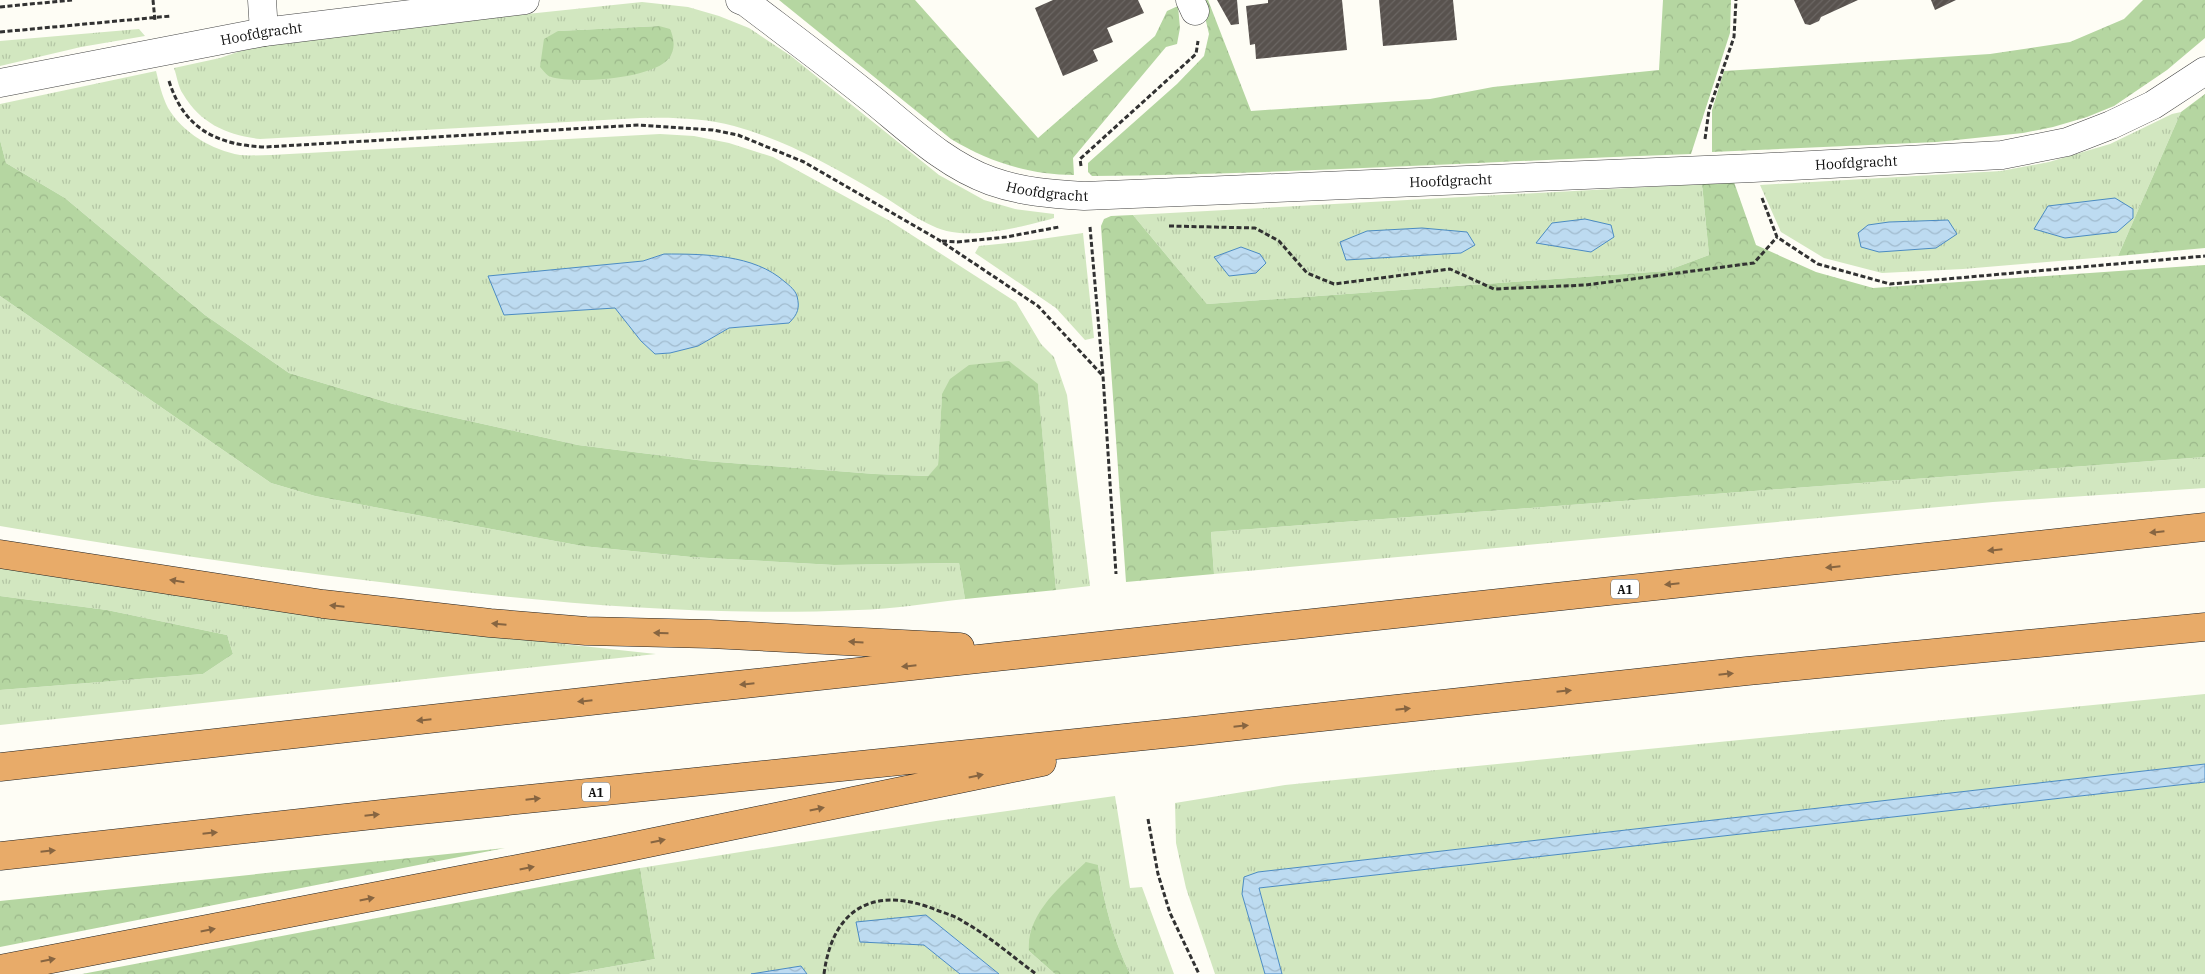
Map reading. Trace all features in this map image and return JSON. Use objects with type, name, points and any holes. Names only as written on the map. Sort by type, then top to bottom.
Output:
[{"type":"highway","name":"A1","points":[[0,768],[1044,652],[2205,527]]},
{"type":"highway","name":"A1","points":[[0,554],[323,604],[490,623],[586,631],[710,634],[1044,652]]},
{"type":"highway","name":"A1","points":[[0,856],[391,813],[1193,731],[1747,671],[2205,627]]},
{"type":"highway","name":"A1","points":[[0,969],[610,851],[1193,731]]},
{"type":"street","points":[[262,0],[264,32]]},
{"type":"street","name":"Hoofdgracht","points":[[0,83],[264,32],[525,0]]},
{"type":"street","name":"Hoofdgracht","points":[[740,0],[747,3],[845,78],[939,153],[965,169],[990,181],[1039,194],[1084,196],[1753,168],[2002,155],[2036,150],[2066,142],[2111,124],[2153,105],[2205,70]]},
{"type":"path","points":[[0,7],[72,0]]},
{"type":"path","points":[[153,0],[161,51],[169,83],[178,103],[189,120],[221,141],[239,146],[274,147],[639,125],[713,130],[738,136],[804,162],[939,240],[1038,306],[1103,376]]},
{"type":"path","points":[[1701,170],[1709,110],[1734,37],[1736,0]]},
{"type":"path","points":[[1116,574],[1103,376],[1090,224],[1084,196],[1080,159],[1196,54],[1200,30],[1192,5]]},
{"type":"path","points":[[0,32],[155,18]]},
{"type":"path","points":[[1753,168],[1760,196],[1776,237],[1818,264],[1890,284],[2205,256]]},
{"type":"path","points":[[1168,226],[1255,228],[1279,241],[1307,273],[1334,284],[1450,269],[1494,290],[1586,285],[1754,263],[1776,237]]},
{"type":"path","points":[[939,240],[958,242],[996,238],[1062,227]]},
{"type":"path","points":[[1148,818],[1158,874],[1170,913],[1199,974]]},
{"type":"path","points":[[824,974],[828,951],[833,937],[844,921],[856,909],[876,901],[902,900],[926,905],[964,921],[1036,974]]},
{"type":"green space","points":[[779,0],[915,0],[1038,138],[1155,36],[1167,11],[1178,6],[1180,28],[1177,44],[1166,47],[1073,158],[1074,175],[1042,173],[1010,166],[980,154],[951,139]]},
{"type":"green space","points":[[1201,0],[1208,0],[1251,111],[1430,99],[1493,87],[1659,70],[1663,0],[1731,0],[1730,33],[1691,154],[1317,170],[1092,176],[1088,172],[1088,163],[1177,84],[1204,56],[1209,34]]},
{"type":"green space","points":[[2143,0],[2205,0],[2205,38],[2167,70],[2114,106],[2087,117],[2023,133],[1937,142],[1712,152],[1712,110],[1724,71],[1990,54],[2070,42],[2124,19]]},
{"type":"green space","points":[[642,2],[688,7],[719,16],[749,28],[791,56],[939,175],[984,200],[1015,209],[1054,214],[1054,218],[989,232],[952,232],[922,221],[859,182],[807,154],[753,132],[711,121],[640,118],[260,139],[226,131],[216,126],[198,113],[183,94],[174,68],[220,58],[270,41]],"holes":[[[659,26],[601,79],[550,77],[558,31]]]},
{"type":"green space","points":[[659,26],[670,29],[673,51],[669,58],[661,65],[648,71],[613,78],[577,80],[551,77],[540,67],[544,39],[558,31]]},
{"type":"green space","points":[[139,29],[145,36],[81,47],[0,66],[0,41]]},
{"type":"green space","points":[[156,71],[168,108],[190,133],[209,145],[240,155],[271,155],[660,134],[694,136],[729,143],[773,157],[890,221],[1016,302],[1041,344],[1054,357],[1067,395],[1090,586],[1056,590],[1038,385],[942,395],[938,466],[928,476],[875,474],[705,461],[578,445],[393,404],[289,373],[205,315],[65,198],[6,163],[0,140],[0,104]],"holes":[[[664,254],[749,263],[779,277],[795,292],[773,325],[729,328],[698,346],[670,353],[655,354],[641,341],[615,308],[488,277],[643,261]]]},
{"type":"green space","points":[[2205,94],[2205,248],[2118,256],[2181,112]]},
{"type":"green space","points":[[2181,112],[2118,256],[1963,269],[1882,273],[1824,258],[1781,232],[1760,185],[2001,171],[2049,162],[2110,144],[2172,114]]},
{"type":"green space","points":[[0,140],[6,163],[65,198],[205,315],[289,373],[393,404],[578,445],[705,461],[875,474],[928,476],[938,465],[942,394],[950,379],[969,365],[1009,361],[1038,384],[1056,590],[965,599],[959,563],[834,565],[691,557],[582,546],[315,496],[271,483],[0,296]]},
{"type":"green space","points":[[1734,182],[1756,245],[1816,272],[1873,288],[2205,265],[2205,457],[1211,532],[1214,574],[1126,582],[1101,226],[1104,219],[1111,216],[1133,215],[1207,304],[1666,271],[1709,255],[1702,184]]},
{"type":"green space","points":[[1702,184],[1709,255],[1666,271],[1207,304],[1133,215]],"holes":[[[1475,245],[1461,253],[1415,256]]]},
{"type":"green space","points":[[1083,233],[1094,338],[1085,340],[1056,308],[975,253],[979,246]]},
{"type":"green space","points":[[0,296],[271,483],[315,496],[582,546],[691,557],[834,565],[959,563],[965,599],[884,608],[800,612],[742,612],[626,607],[453,591],[297,571],[148,550],[0,526]]},
{"type":"green space","points":[[2205,457],[2205,488],[1993,502],[1214,574],[1211,532]]},
{"type":"green space","points":[[0,566],[333,619],[656,654],[0,725],[0,690],[203,674],[233,654],[227,635],[107,610],[0,596]]},
{"type":"green space","points":[[0,596],[107,610],[227,635],[233,654],[203,674],[0,690]]},
{"type":"green space","points":[[2205,694],[2205,764],[1258,872],[1242,894],[1265,974],[1215,974],[1186,888],[1176,843],[1175,803],[1285,785]]},
{"type":"green space","points":[[2205,782],[2205,974],[1282,974],[1259,888]]},
{"type":"green space","points":[[1115,796],[1130,888],[1142,887],[1174,974],[1130,974],[1110,921],[1098,865],[1029,951],[1055,974],[999,974],[926,915],[860,942],[924,945],[960,974],[569,974],[655,959],[640,868],[936,821]]},
{"type":"green space","points":[[505,848],[0,947],[0,901]]},
{"type":"green space","points":[[1086,862],[1098,865],[1110,921],[1130,974],[1055,974],[1029,951],[1033,925],[1039,913],[1056,891]]},
{"type":"green space","points":[[640,868],[655,959],[569,974],[82,974]]},
{"type":"water","points":[[2115,198],[2133,209],[2133,218],[2117,232],[2065,238],[2034,229],[2048,206]]},
{"type":"water","points":[[1585,219],[1611,225],[1614,237],[1591,252],[1536,243],[1552,223]]},
{"type":"water","points":[[1948,220],[1957,234],[1936,248],[1879,252],[1861,247],[1858,233],[1868,225],[1889,222]]},
{"type":"water","points":[[1422,228],[1467,232],[1475,245],[1461,253],[1346,260],[1340,242],[1367,231]]},
{"type":"water","points":[[1241,247],[1260,254],[1266,263],[1256,273],[1229,276],[1214,257]]},
{"type":"water","points":[[664,254],[728,257],[758,266],[772,273],[794,290],[798,300],[796,314],[789,323],[729,328],[698,346],[670,353],[655,354],[641,341],[615,308],[504,315],[488,276],[643,261]]},
{"type":"water","points":[[2205,764],[2205,782],[1259,888],[1282,974],[1265,974],[1242,894],[1244,877],[1258,872]]},
{"type":"water","points":[[926,915],[999,974],[960,974],[924,945],[860,942],[856,922]]},
{"type":"water","points":[[801,966],[807,974],[751,974]]},
{"type":"building","points":[[1053,0],[1138,0],[1144,13],[1107,28],[1113,42],[1093,50],[1098,61],[1063,76],[1035,8]]},
{"type":"building","points":[[1217,0],[1237,0],[1239,24],[1231,25]]},
{"type":"building","points":[[1268,0],[1342,0],[1347,50],[1256,59],[1255,44],[1250,45],[1246,6],[1268,3]]},
{"type":"building","points":[[1379,0],[1453,0],[1457,40],[1383,46]]},
{"type":"building","points":[[1794,0],[1858,0],[1821,17],[1819,21],[1810,25],[1805,24]]},
{"type":"building","points":[[1931,0],[1956,0],[1935,10]]}]
